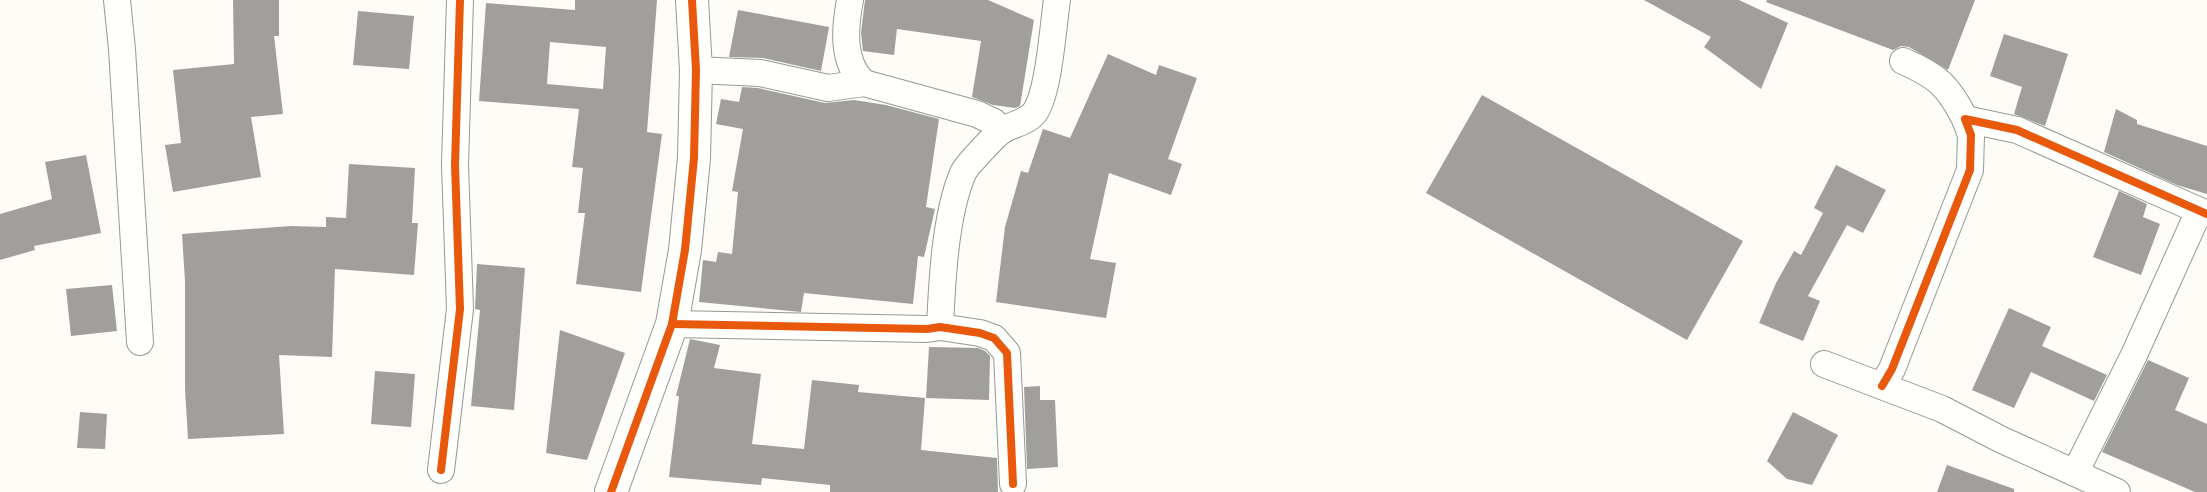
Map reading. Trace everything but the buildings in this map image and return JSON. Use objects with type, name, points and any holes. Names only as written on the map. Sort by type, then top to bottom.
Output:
[{"type":"street","points":[[117,0],[140,342]]},
{"type":"street","points":[[441,470],[460,309],[455,165],[460,0]]},
{"type":"street","points":[[613,486],[672,324],[685,250],[694,158],[696,70],[692,0]]},
{"type":"street","points":[[850,0],[844,34],[850,59],[858,78],[864,83]]},
{"type":"street","points":[[940,327],[943,269],[956,198],[964,171],[1001,130],[1021,123],[1035,113],[1044,89],[1057,0]]},
{"type":"street","points":[[1882,386],[1892,369],[1970,170],[1971,135],[1955,99],[1933,74],[1903,61]]},
{"type":"street","points":[[696,70],[760,73],[828,88],[864,83],[977,114],[994,122],[1001,130]]},
{"type":"street","points":[[1965,119],[2017,130],[2203,213],[2075,473]]},
{"type":"street","points":[[672,324],[927,329],[940,327],[994,338],[1007,353],[1013,484]]},
{"type":"street","points":[[1824,364],[1942,409],[2117,492]]},
{"type":"cycle path","points":[[441,470],[460,309],[455,165],[460,0]]},
{"type":"cycle path","points":[[611,492],[672,324],[685,250],[694,158],[696,70],[692,0]]},
{"type":"cycle path","points":[[1882,386],[1892,369],[1970,170],[1971,135],[1965,119],[2017,130],[2207,214]]},
{"type":"cycle path","points":[[672,324],[927,329],[940,327],[980,333],[994,338],[1007,353],[1013,484]]}]
